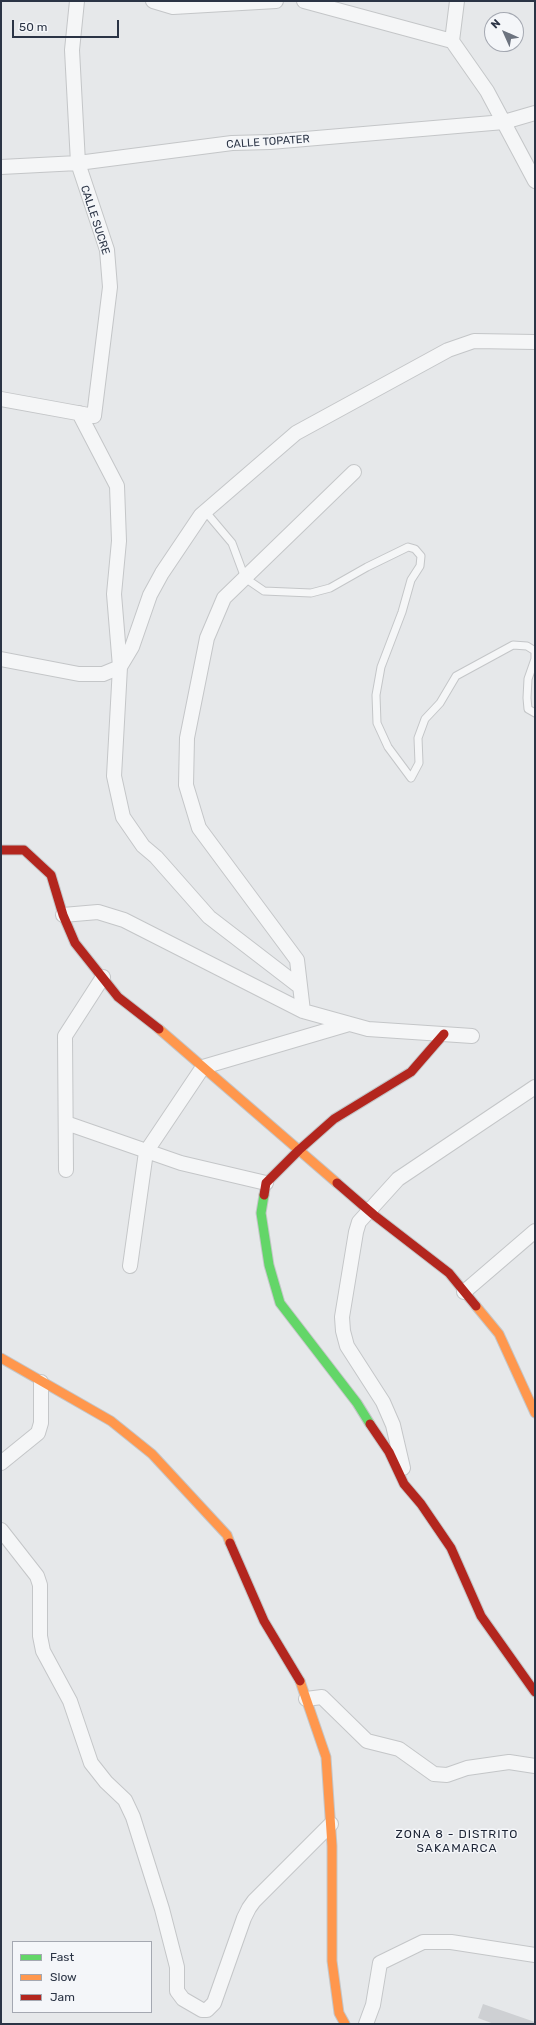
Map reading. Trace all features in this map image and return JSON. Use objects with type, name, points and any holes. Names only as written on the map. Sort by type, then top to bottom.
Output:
[{"type":"street","name":"CALLE SUCRE","points":[[1,399],[94,416],[110,287],[107,250],[78,163],[72,50],[77,1]]},
{"type":"street","points":[[153,1],[173,8],[276,1]]},
{"type":"street","points":[[304,1],[452,41],[487,91],[535,181]]},
{"type":"street","points":[[452,41],[457,1]]},
{"type":"street","name":"CALLE TOPATER","points":[[1,166],[78,163],[232,144],[504,122],[535,113]]},
{"type":"street","points":[[1,659],[79,674],[103,674],[120,667],[132,647],[150,595],[162,573],[201,515],[296,433],[448,350],[474,341],[535,342]]},
{"type":"street","points":[[79,413],[117,486],[119,542],[114,594],[120,667],[114,776],[123,817],[143,846],[156,857],[209,917],[300,987]]},
{"type":"street","points":[[303,1011],[297,960],[199,828],[186,785],[187,738],[207,638],[224,598],[354,472]]},
{"type":"street","points":[[1,850],[24,850],[51,875],[63,915],[75,943],[118,998],[142,1014],[368,1210],[449,1273],[499,1334],[535,1413]]},
{"type":"street","points":[[63,915],[98,912],[124,920],[303,1011],[368,1029],[472,1036]]},
{"type":"street","points":[[66,1170],[65,1036],[103,977]]},
{"type":"street","points":[[130,1266],[146,1152],[203,1067],[350,1024]]},
{"type":"street","points":[[444,1034],[411,1072],[334,1119],[299,1150],[266,1183],[261,1213],[269,1265],[280,1303],[357,1403],[388,1452],[404,1484],[421,1504],[451,1548],[481,1616],[535,1692]]},
{"type":"street","points":[[409,1490],[393,1425],[383,1402],[348,1346],[343,1331],[342,1317],[359,1222],[368,1210],[398,1179],[535,1087]]},
{"type":"street","points":[[66,1123],[181,1163],[266,1183]]},
{"type":"street","points":[[464,1292],[535,1231]]},
{"type":"street","points":[[1,1358],[111,1421],[152,1454],[227,1535],[264,1621],[300,1680],[326,1757],[330,1824],[332,1961],[339,2013],[345,2024]]},
{"type":"street","points":[[1,1463],[38,1433],[41,1423],[41,1382]]},
{"type":"street","points":[[1,1530],[37,1576],[40,1585],[40,1636],[43,1651],[70,1701],[91,1763],[106,1782],[125,1800],[134,1817],[162,1909],[173,1953],[176,1967],[177,1991],[184,1999],[202,2010],[207,2010],[214,2004],[244,1918],[254,1901],[330,1824]]},
{"type":"street","points":[[306,1699],[322,1697],[367,1740],[399,1750],[434,1774],[447,1775],[467,1768],[509,1762],[535,1766]]},
{"type":"street","points":[[366,2024],[373,2005],[380,1963],[423,1942],[451,1942],[535,1955]]},
{"type":"lane","points":[[206,511],[232,543],[245,578],[264,591],[311,593],[330,588],[367,566],[408,547],[415,549],[421,556],[420,566],[411,580],[402,612],[381,667],[376,695],[377,723],[388,747],[411,778],[419,763],[418,738],[425,718],[440,703],[456,676],[513,645],[527,646],[535,651],[535,659],[528,679],[528,708],[535,713]]},
{"type":"building","points":[[483,2004],[535,2022],[535,2024],[494,2024],[478,2018]]},
{"type":"traffic: fast","points":[[264,1195],[261,1213],[269,1265],[280,1303],[357,1403],[370,1424]]},
{"type":"traffic: slow","points":[[159,1029],[337,1183]]},
{"type":"traffic: slow","points":[[476,1306],[499,1334],[535,1413]]},
{"type":"traffic: slow","points":[[1,1358],[111,1421],[152,1454],[227,1535],[230,1543]]},
{"type":"traffic: slow","points":[[300,1681],[326,1757],[332,1846],[332,1961],[339,2013],[345,2024]]},
{"type":"traffic: jam","points":[[1,850],[24,850],[51,875],[63,915],[75,943],[118,997],[159,1029]]},
{"type":"traffic: jam","points":[[264,1195],[266,1183],[299,1150],[334,1119],[411,1072],[444,1034]]},
{"type":"traffic: jam","points":[[337,1183],[374,1215],[449,1273],[476,1306]]},
{"type":"traffic: jam","points":[[370,1424],[389,1452],[404,1484],[421,1504],[451,1548],[481,1616],[535,1692]]},
{"type":"traffic: jam","points":[[230,1543],[264,1621],[300,1681]]},
{"type":"district","name":"ZONA 8 - DISTRITO SAKAMARCA","points":[[457,1842]]}]
